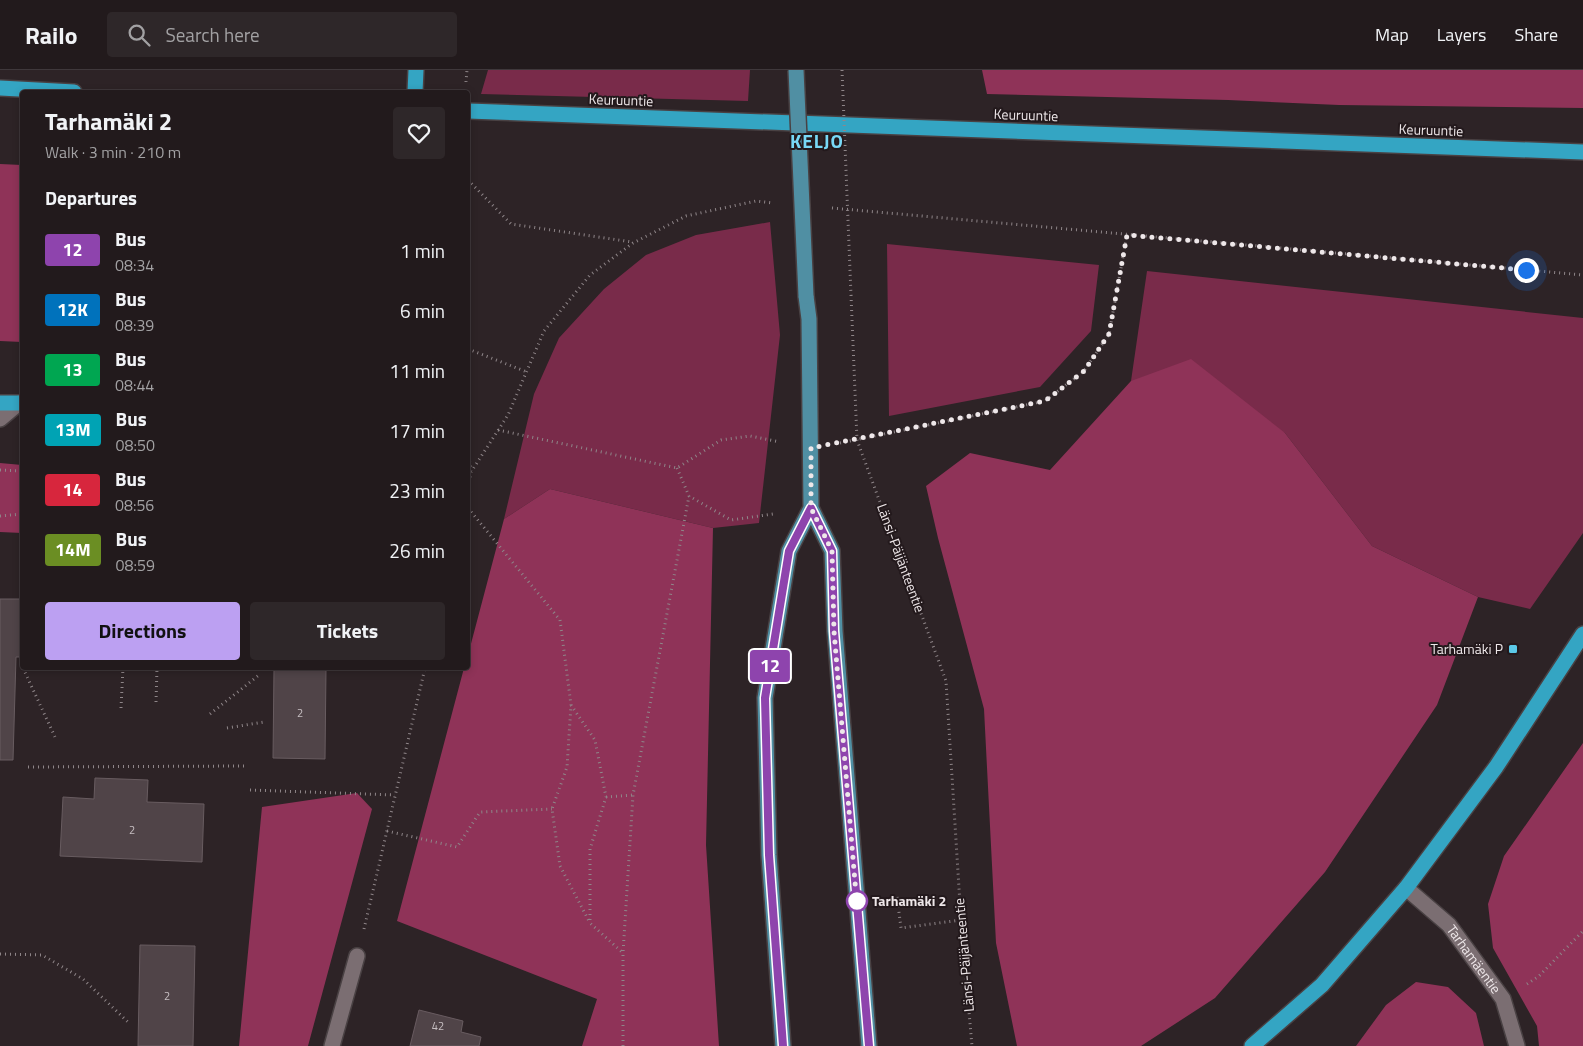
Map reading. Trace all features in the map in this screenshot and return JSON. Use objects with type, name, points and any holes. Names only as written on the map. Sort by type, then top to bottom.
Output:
[{"type":"highway","points":[[415,90],[416,70]]},
{"type":"highway","points":[[0,88],[37,90]]},
{"type":"highway","name":"Keuruuntie","points":[[470,111],[1583,152]]},
{"type":"highway","points":[[0,403],[20,403]]},
{"type":"highway","points":[[1252,1046],[1322,985],[1406,888],[1496,767],[1583,634]]},
{"type":"main road","points":[[796,70],[806,296],[809,319],[811,508],[832,551],[834,631],[869,1046]]},
{"type":"main road","points":[[783,1046],[769,855],[765,698],[789,551],[811,508]]},
{"type":"street","points":[[0,419],[20,404]]},
{"type":"street","name":"Tarhamäentie","points":[[1406,888],[1450,925],[1503,999],[1517,1046]]},
{"type":"street","points":[[332,1046],[357,956]]},
{"type":"path","name":"Länsi-Päijänteentie","points":[[842,70],[857,440],[946,681],[961,920],[972,1046]]},
{"type":"path","points":[[470,182],[512,224],[633,243]]},
{"type":"path","points":[[470,472],[508,415],[544,331],[590,275],[633,243],[686,216],[756,201],[774,203]]},
{"type":"path","points":[[830,208],[1583,275]]},
{"type":"path","points":[[498,430],[677,468],[721,440],[750,436],[811,448],[1045,401],[1084,371],[1109,334],[1127,235]]},
{"type":"path","points":[[470,350],[527,372]]},
{"type":"path","points":[[623,1046],[623,953],[633,794],[688,496],[677,468]]},
{"type":"path","points":[[0,470],[20,471]]},
{"type":"path","points":[[688,496],[731,520],[811,508]]},
{"type":"path","points":[[470,510],[560,620],[571,705],[568,767],[552,809],[560,866],[590,923],[623,953]]},
{"type":"path","points":[[0,516],[20,514]]},
{"type":"path","points":[[24,670],[54,737]]},
{"type":"path","points":[[121,708],[123,670]]},
{"type":"path","points":[[156,702],[157,670]]},
{"type":"path","points":[[357,956],[425,670]]},
{"type":"path","points":[[210,714],[259,675]]},
{"type":"path","points":[[571,705],[594,740],[606,797],[590,849],[590,923]]},
{"type":"path","points":[[227,728],[264,722]]},
{"type":"path","points":[[28,767],[245,766]]},
{"type":"path","points":[[250,790],[395,794]]},
{"type":"path","points":[[606,797],[633,794]]},
{"type":"path","points":[[387,831],[457,847],[480,812],[552,809]]},
{"type":"path","points":[[898,897],[901,928],[961,920]]},
{"type":"path","points":[[1503,999],[1539,976],[1583,932]]},
{"type":"path","points":[[0,954],[42,955],[83,979],[130,1024]]},
{"type":"shaded area","points":[[488,70],[750,70],[748,101],[481,94]]},
{"type":"shaded area","points":[[982,70],[1583,70],[1583,108],[1339,105],[1228,100],[987,94]]},
{"type":"shaded area","points":[[0,164],[20,165],[20,342],[0,341]]},
{"type":"shaded area","points":[[770,222],[780,335],[759,523],[713,528],[550,489],[504,519],[534,394],[559,338],[604,289],[646,255],[696,235]]},
{"type":"shaded area","points":[[887,244],[1099,265],[1091,331],[1040,387],[889,416]]},
{"type":"shaded area","points":[[1147,271],[1583,318],[1583,533],[1530,609],[1478,597],[1372,546],[1285,433],[1131,381]]},
{"type":"shaded area","points":[[1191,359],[1285,433],[1372,546],[1478,597],[1437,705],[1325,872],[1215,998],[1141,1046],[1017,1046],[996,943],[984,709],[926,486],[970,453],[1050,470],[1131,381]]},
{"type":"shaded area","points":[[0,463],[20,465],[20,533],[0,532]]},
{"type":"shaded area","points":[[550,489],[713,528],[706,845],[719,1046],[582,1046],[597,999],[397,921],[463,670],[470,670],[470,647],[504,519]]},
{"type":"shaded area","points":[[1583,743],[1583,1046],[1539,1046],[1537,1026],[1493,948],[1488,904],[1504,856]]},
{"type":"shaded area","points":[[357,793],[372,809],[308,1046],[239,1046],[262,807]]},
{"type":"shaded area","points":[[1416,982],[1448,987],[1476,1013],[1484,1046],[1356,1046],[1386,1005]]},
{"type":"building","points":[[0,599],[20,599],[20,657],[16,657],[13,760],[0,760]]},
{"type":"building","points":[[274,670],[326,670],[325,759],[273,758]]},
{"type":"building","points":[[95,778],[148,780],[147,802],[204,804],[202,862],[60,856],[63,797],[94,799]]},
{"type":"building","points":[[140,945],[195,946],[193,1046],[138,1046]]},
{"type":"building","points":[[419,1010],[463,1021],[461,1032],[481,1037],[479,1046],[410,1046]]},
{"type":"bus line","name":"12","points":[[783,1046],[769,855],[765,698],[789,551],[811,508],[832,551],[834,631],[869,1046]]},
{"type":"place","name":"Tarhamäki P","points":[[1513,649]]},
{"type":"place","name":"Tarhamäki 2","points":[[857,901]]},
{"type":"district","name":"KELJO","points":[[817,141]]},
{"type":"route","points":[[857,901],[857,906],[834,631],[832,551],[811,508],[811,448],[1045,401],[1084,371],[1109,334],[1127,235],[1526,270]]}]
